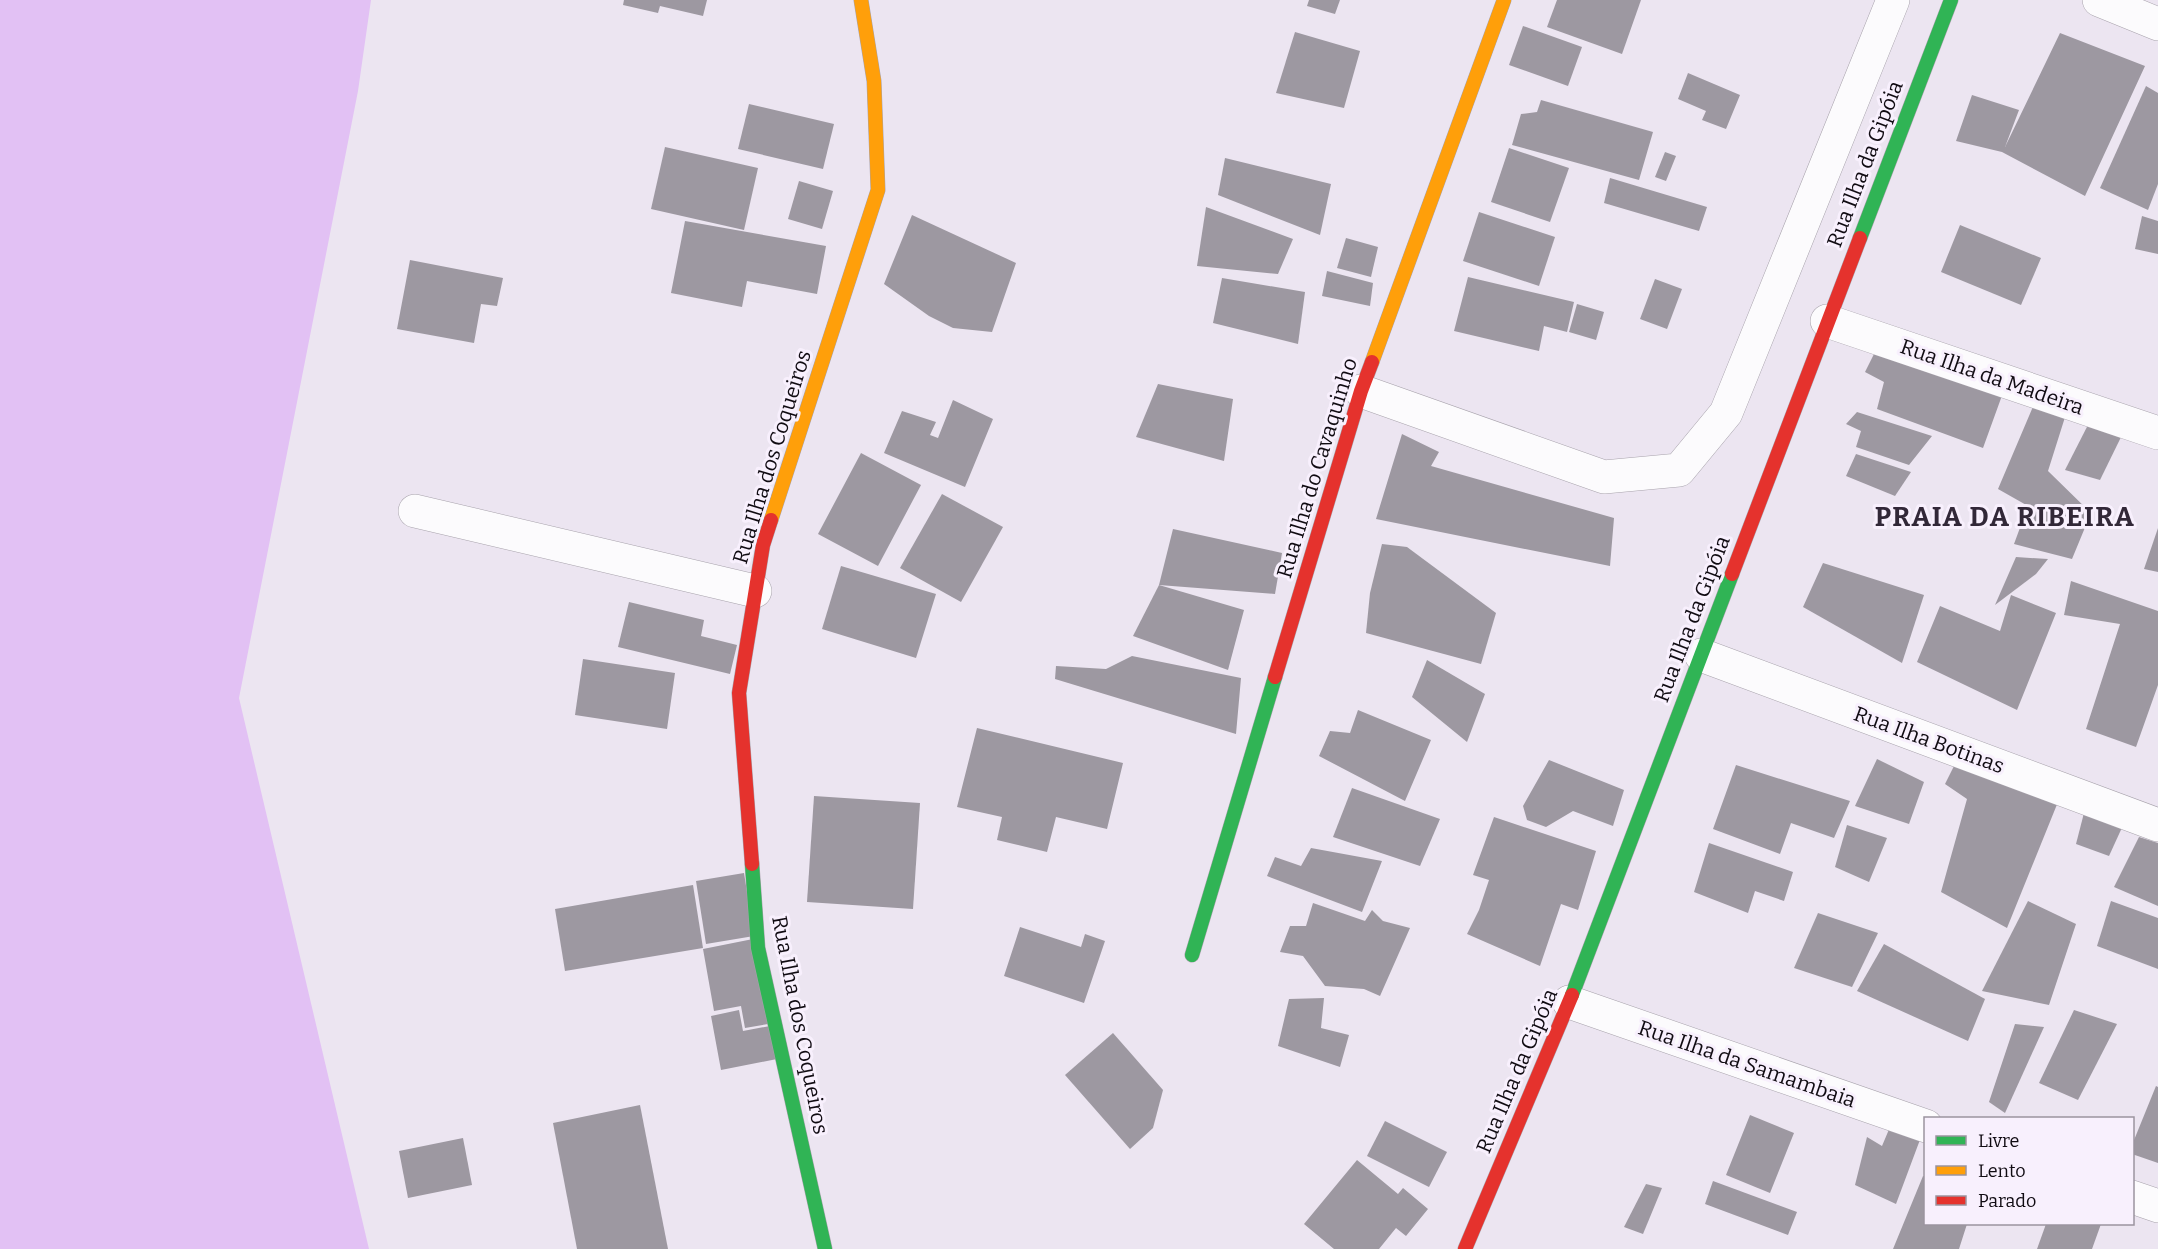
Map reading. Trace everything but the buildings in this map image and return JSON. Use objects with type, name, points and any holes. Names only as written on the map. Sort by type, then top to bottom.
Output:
[{"type":"street","name":"Rua Ilha dos Coqueiros","points":[[825,1249],[758,948],[739,693],[763,545],[878,190],[874,81],[861,0]]},
{"type":"street","name":"Rua Ilha do Cavaquinho","points":[[1192,955],[1361,391],[1504,0]]},
{"type":"street","points":[[1361,391],[1605,477],[1679,470],[1726,413],[1893,0]]},
{"type":"street","name":"Rua Ilha da Gipóia","points":[[1466,1249],[1569,1002],[1951,0]]},
{"type":"street","points":[[2099,0],[2158,24]]},
{"type":"street","name":"Rua Ilha da Madeira","points":[[1827,321],[2158,434]]},
{"type":"street","points":[[415,511],[756,591]]},
{"type":"street","name":"Rua Ilha Botinas","points":[[1701,655],[2158,825]]},
{"type":"street","name":"Rua Ilha da Samambaia","points":[[1569,1002],[1924,1125]]},
{"type":"street","points":[[2134,1197],[2158,1206]]},
{"type":"shaded area","points":[[0,0],[371,0],[358,91],[239,698],[369,1249],[0,1249]]},
{"type":"traffic: fast","points":[[1860,238],[1951,0]]},
{"type":"traffic: fast","points":[[1572,995],[1732,574]]},
{"type":"traffic: fast","points":[[1192,955],[1275,677]]},
{"type":"traffic: fast","points":[[752,864],[758,948],[825,1249]]},
{"type":"traffic: slow","points":[[771,520],[878,190],[874,81],[861,0]]},
{"type":"traffic: slow","points":[[1372,362],[1504,0]]},
{"type":"traffic: jam","points":[[1732,574],[1860,238]]},
{"type":"traffic: jam","points":[[1275,677],[1361,391],[1372,362]]},
{"type":"traffic: jam","points":[[752,864],[739,693],[763,545],[771,520]]},
{"type":"traffic: jam","points":[[1465,1249],[1572,995]]},
{"type":"district","name":"PRAIA DA RIBEIRA","points":[[2005,517]]}]
